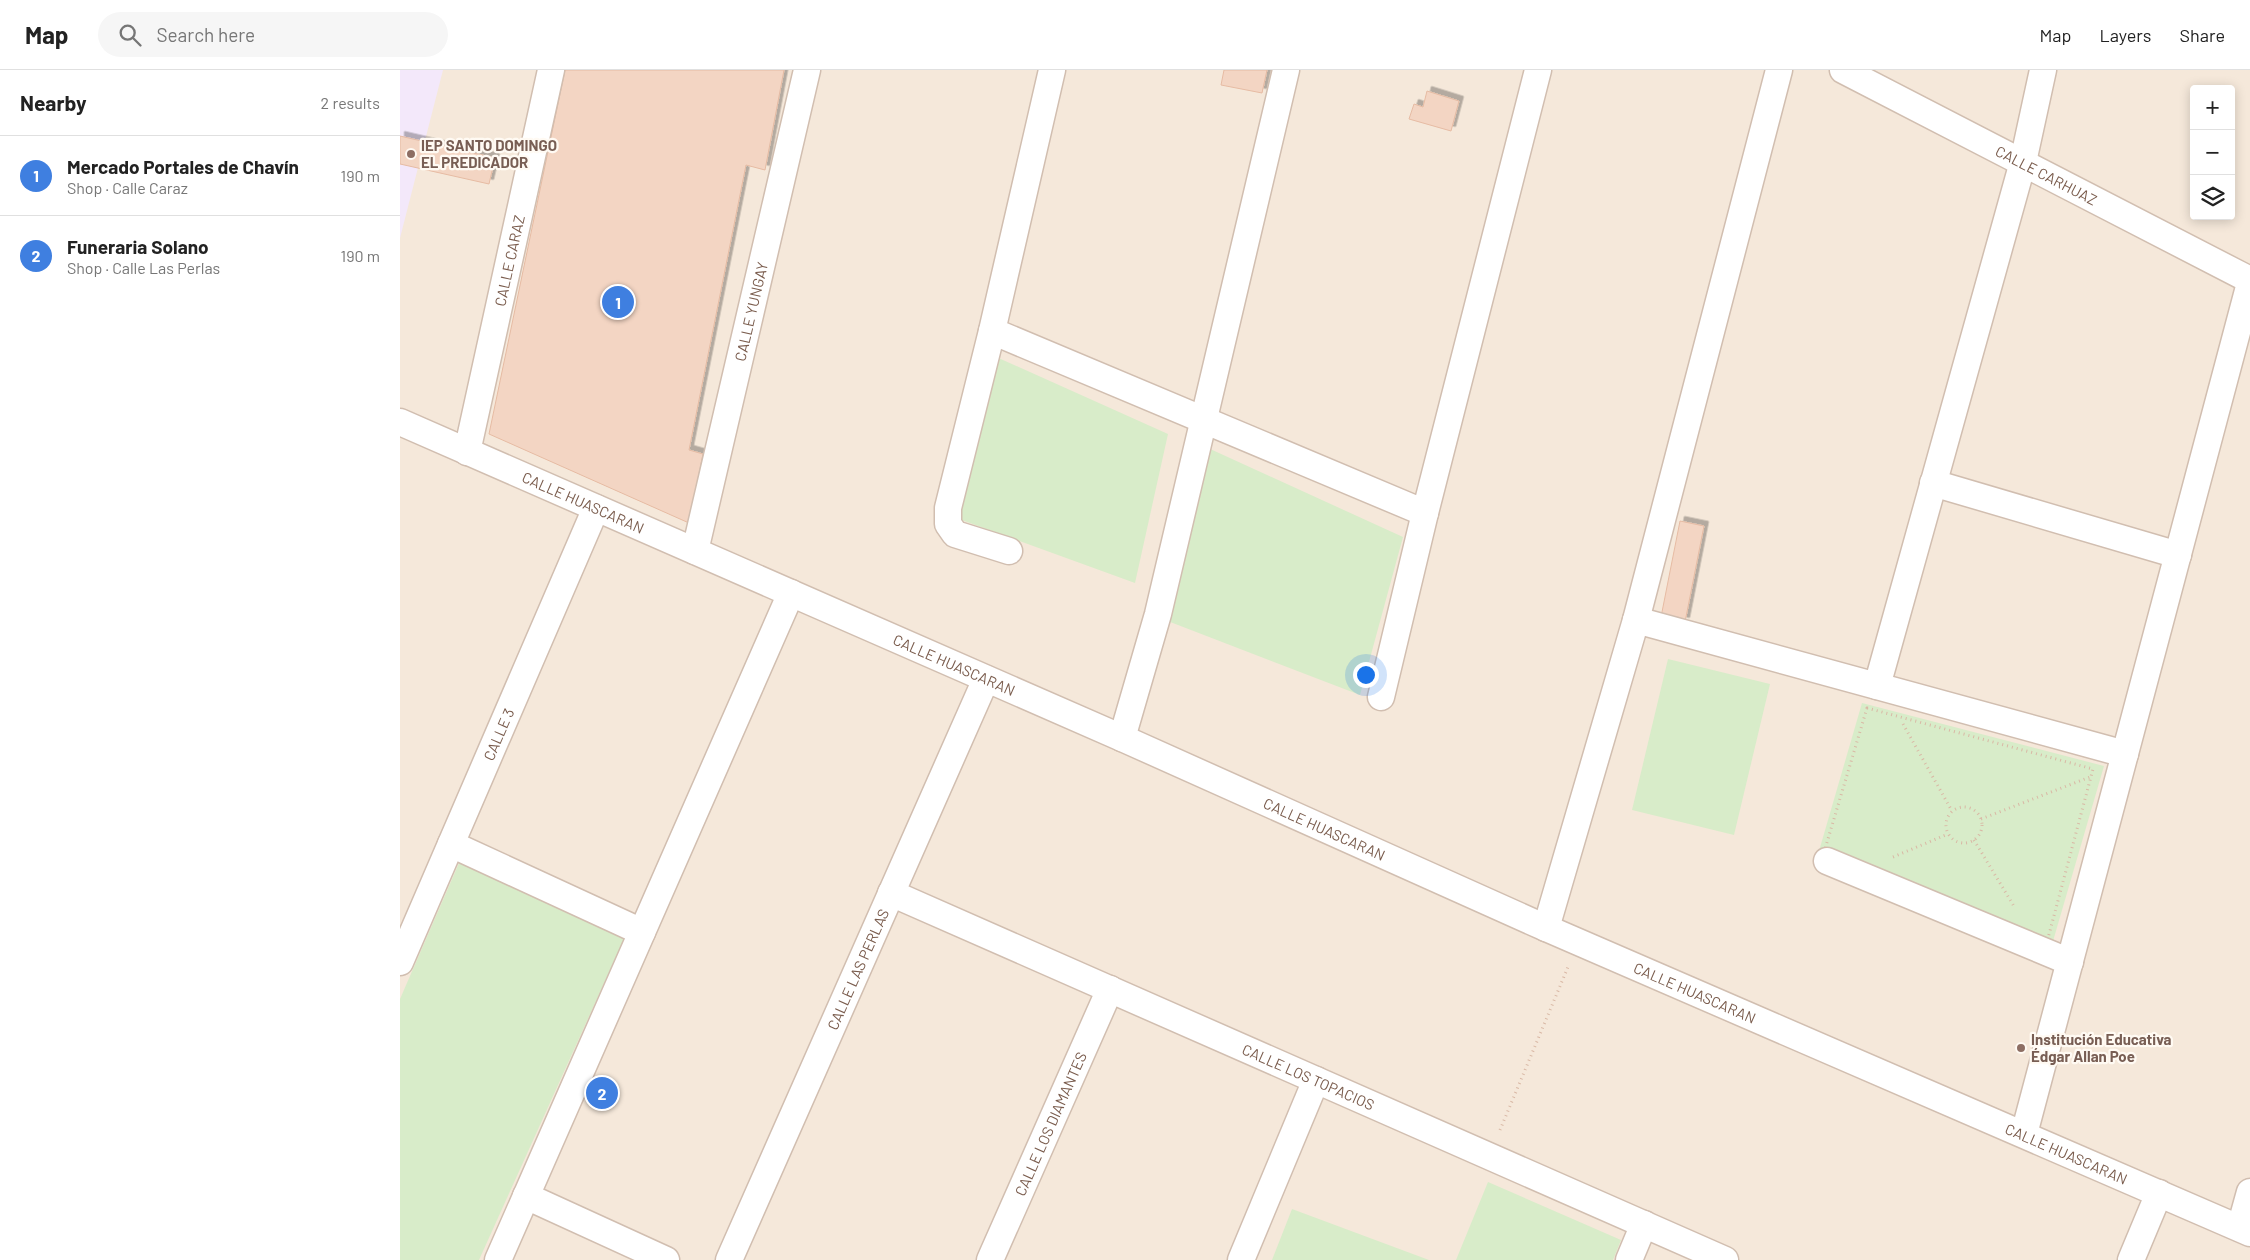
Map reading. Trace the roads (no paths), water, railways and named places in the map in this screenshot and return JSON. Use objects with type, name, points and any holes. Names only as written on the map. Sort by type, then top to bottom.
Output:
[{"type":"street","name":"CALLE CARAZ","points":[[467,452],[551,70]]},
{"type":"street","name":"CALLE YUNGAY","points":[[695,551],[806,70]]},
{"type":"street","points":[[1009,551],[955,534],[948,524],[948,508],[992,331],[1052,70]]},
{"type":"street","points":[[1122,738],[1158,614],[1286,70]]},
{"type":"street","points":[[1381,697],[1425,513],[1538,70]]},
{"type":"street","points":[[1546,928],[1636,620],[1779,70]]},
{"type":"street","name":"CALLE CARHUAZ","points":[[1843,70],[2250,281]]},
{"type":"street","points":[[1878,686],[2023,162],[2043,70]]},
{"type":"street","points":[[2024,1134],[2250,281]]},
{"type":"street","points":[[992,331],[1425,513]]},
{"type":"street","name":"CALLE HUASCARAN","points":[[400,422],[1122,738],[1546,928],[2245,1230]]},
{"type":"street","points":[[1933,484],[2178,555]]},
{"type":"street","name":"CALLE 3","points":[[400,962],[596,508]]},
{"type":"street","points":[[498,1260],[790,593]]},
{"type":"street","points":[[1636,620],[2125,754]]},
{"type":"street","name":"CALLE LAS PERLAS","points":[[729,1260],[986,679]]},
{"type":"street","points":[[451,844],[642,932]]},
{"type":"street","points":[[1827,861],[2070,962]]},
{"type":"street","name":"CALLE LOS TOPACIOS","points":[[891,893],[1725,1260]]},
{"type":"street","name":"CALLE LOS DIAMANTES","points":[[990,1260],[1110,989]]},
{"type":"street","points":[[1241,1260],[1316,1080]]},
{"type":"street","points":[[2245,1230],[2250,1192]]},
{"type":"street","points":[[2131,1260],[2159,1193]]},
{"type":"street","points":[[526,1196],[666,1260]]},
{"type":"street","points":[[1629,1260],[1644,1224]]},
{"type":"place","name":"IEP SANTO DOMINGO EL PREDICADOR","points":[[411,154]]},
{"type":"place","name":"Mercado Portales de Chavín","points":[[618,302]]},
{"type":"place","name":"Institución Educativa Édgar Allan Poe","points":[[2021,1048]]},
{"type":"place","name":"Funeraria Solano","points":[[602,1093]]}]
